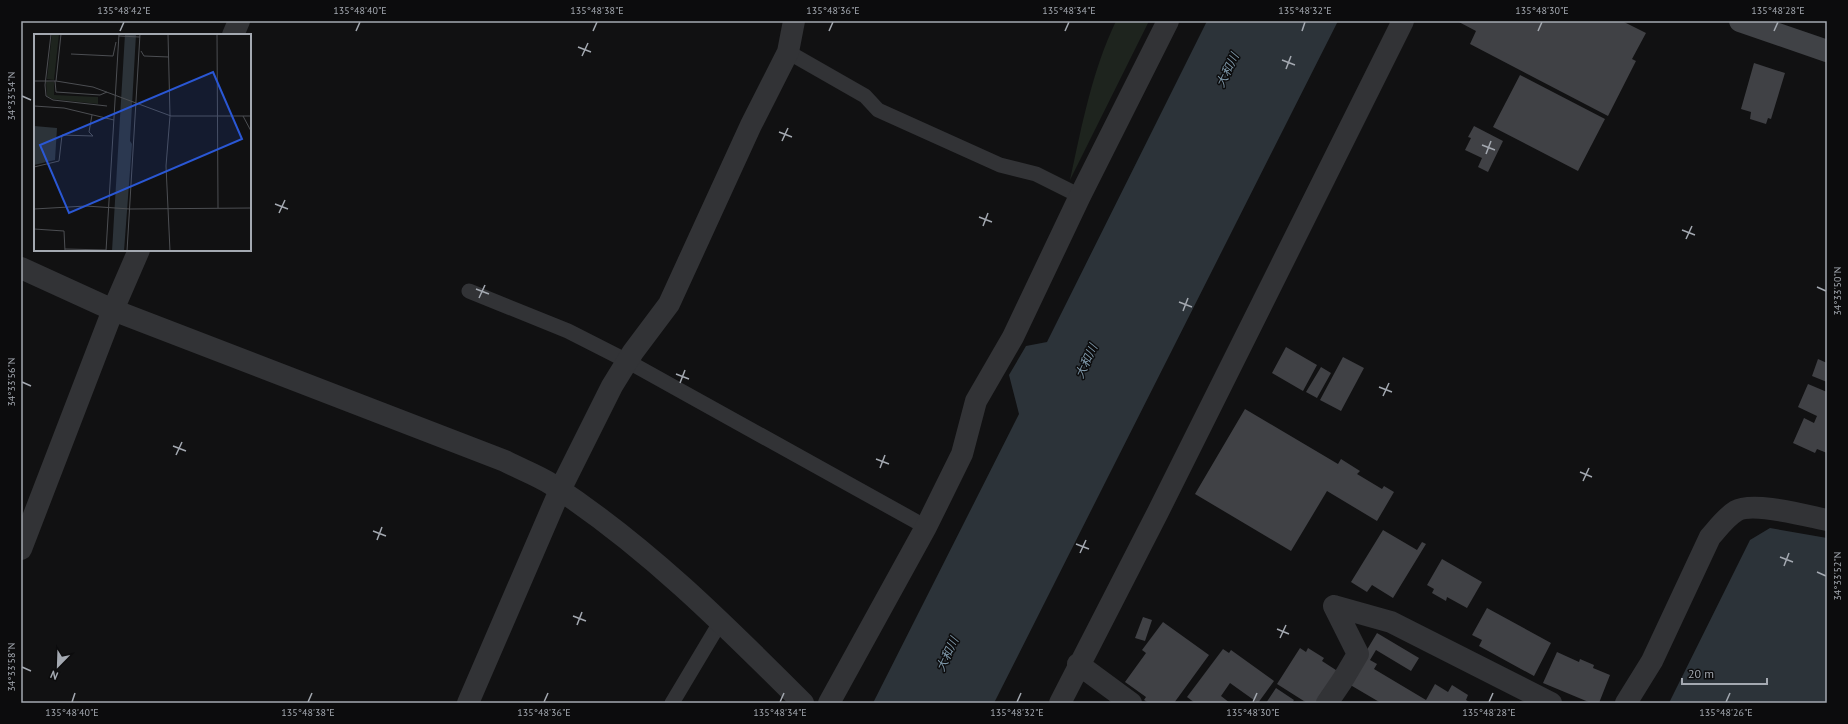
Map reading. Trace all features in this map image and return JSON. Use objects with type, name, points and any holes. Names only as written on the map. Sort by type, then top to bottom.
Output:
[{"type":"main road","points":[[1740,21],[1827,51]]},
{"type":"street","points":[[233,34],[239,21]]},
{"type":"street","points":[[468,703],[560,490],[612,386],[669,304],[750,125],[788,52],[794,21]]},
{"type":"street","points":[[829,703],[926,527],[962,454],[976,401],[1013,337],[1080,196],[1168,21]]},
{"type":"street","points":[[1060,703],[1078,664],[1158,512],[1403,21]]},
{"type":"street","points":[[21,548],[114,310],[140,251]]},
{"type":"street","points":[[21,268],[114,310],[505,461],[551,484],[642,550],[721,621],[803,703]]},
{"type":"street","points":[[1626,703],[1652,661],[1710,537],[1723,522],[1737,510],[1760,507],[1827,520]]},
{"type":"street","points":[[1327,703],[1358,654],[1334,606],[1391,622],[1551,703]]},
{"type":"street","points":[[1078,664],[1131,703]]},
{"type":"lane","points":[[788,52],[866,96],[878,110],[1000,165],[1036,174],[1080,196]]},
{"type":"lane","points":[[469,291],[568,331],[628,361],[926,527]]},
{"type":"lane","points":[[672,703],[721,621]]},
{"type":"shaded area","points":[[1116,21],[1149,21],[1070,180],[1088,99],[1100,59]]},
{"type":"water","name":"大和川","points":[[1207,21],[1338,21],[994,703],[873,703],[1019,414],[1009,375],[1026,346],[1047,342]]},
{"type":"water","points":[[1770,528],[1827,538],[1827,703],[1669,703],[1750,540]]},
{"type":"building","points":[[1457,21],[1622,21],[1646,33],[1632,59],[1636,61],[1608,116],[1470,44],[1476,31]]},
{"type":"building","points":[[1754,63],[1785,73],[1771,119],[1768,118],[1766,124],[1750,119],[1751,112],[1741,109]]},
{"type":"building","points":[[1520,75],[1605,119],[1578,171],[1493,127]]},
{"type":"building","points":[[1474,126],[1503,141],[1488,172],[1478,167],[1482,158],[1465,150],[1471,138],[1468,137]]},
{"type":"building","points":[[1286,347],[1317,365],[1303,391],[1272,373]]},
{"type":"building","points":[[1343,357],[1364,368],[1341,411],[1320,400]]},
{"type":"building","points":[[1818,359],[1827,363],[1827,382],[1812,376]]},
{"type":"building","points":[[1321,367],[1331,373],[1317,398],[1306,392]]},
{"type":"building","points":[[1808,384],[1827,392],[1827,453],[1817,449],[1815,453],[1793,443],[1804,418],[1814,423],[1817,416],[1798,407]]},
{"type":"building","points":[[1245,409],[1338,464],[1341,459],[1360,471],[1357,474],[1382,489],[1384,486],[1394,492],[1377,521],[1327,491],[1291,551],[1195,494]]},
{"type":"building","points":[[1383,530],[1417,550],[1422,542],[1426,544],[1393,598],[1372,585],[1367,592],[1351,582]]},
{"type":"building","points":[[1442,559],[1482,582],[1467,608],[1447,597],[1446,601],[1432,593],[1434,589],[1427,585]]},
{"type":"building","points":[[1487,608],[1551,643],[1534,676],[1479,646],[1482,640],[1472,635]]},
{"type":"building","points":[[1143,617],[1152,620],[1145,641],[1135,638]]},
{"type":"building","points":[[1163,622],[1209,655],[1174,703],[1149,703],[1144,700],[1146,697],[1125,682],[1146,653],[1142,650]]},
{"type":"building","points":[[1377,633],[1419,658],[1411,671],[1376,650],[1370,660],[1377,664],[1374,669],[1426,700],[1435,684],[1448,692],[1452,685],[1468,695],[1466,700],[1471,703],[1381,703],[1347,683]]},
{"type":"building","points":[[1300,648],[1306,652],[1308,648],[1324,658],[1322,661],[1339,672],[1319,703],[1307,703],[1277,684]]},
{"type":"building","points":[[1223,649],[1229,653],[1231,650],[1274,681],[1258,703],[1230,683],[1221,696],[1230,703],[1195,703],[1187,697]]},
{"type":"building","points":[[1557,652],[1579,662],[1580,659],[1594,665],[1593,668],[1610,675],[1599,703],[1591,703],[1543,683]]},
{"type":"building","points":[[1276,688],[1294,700],[1292,703],[1266,703]]}]
